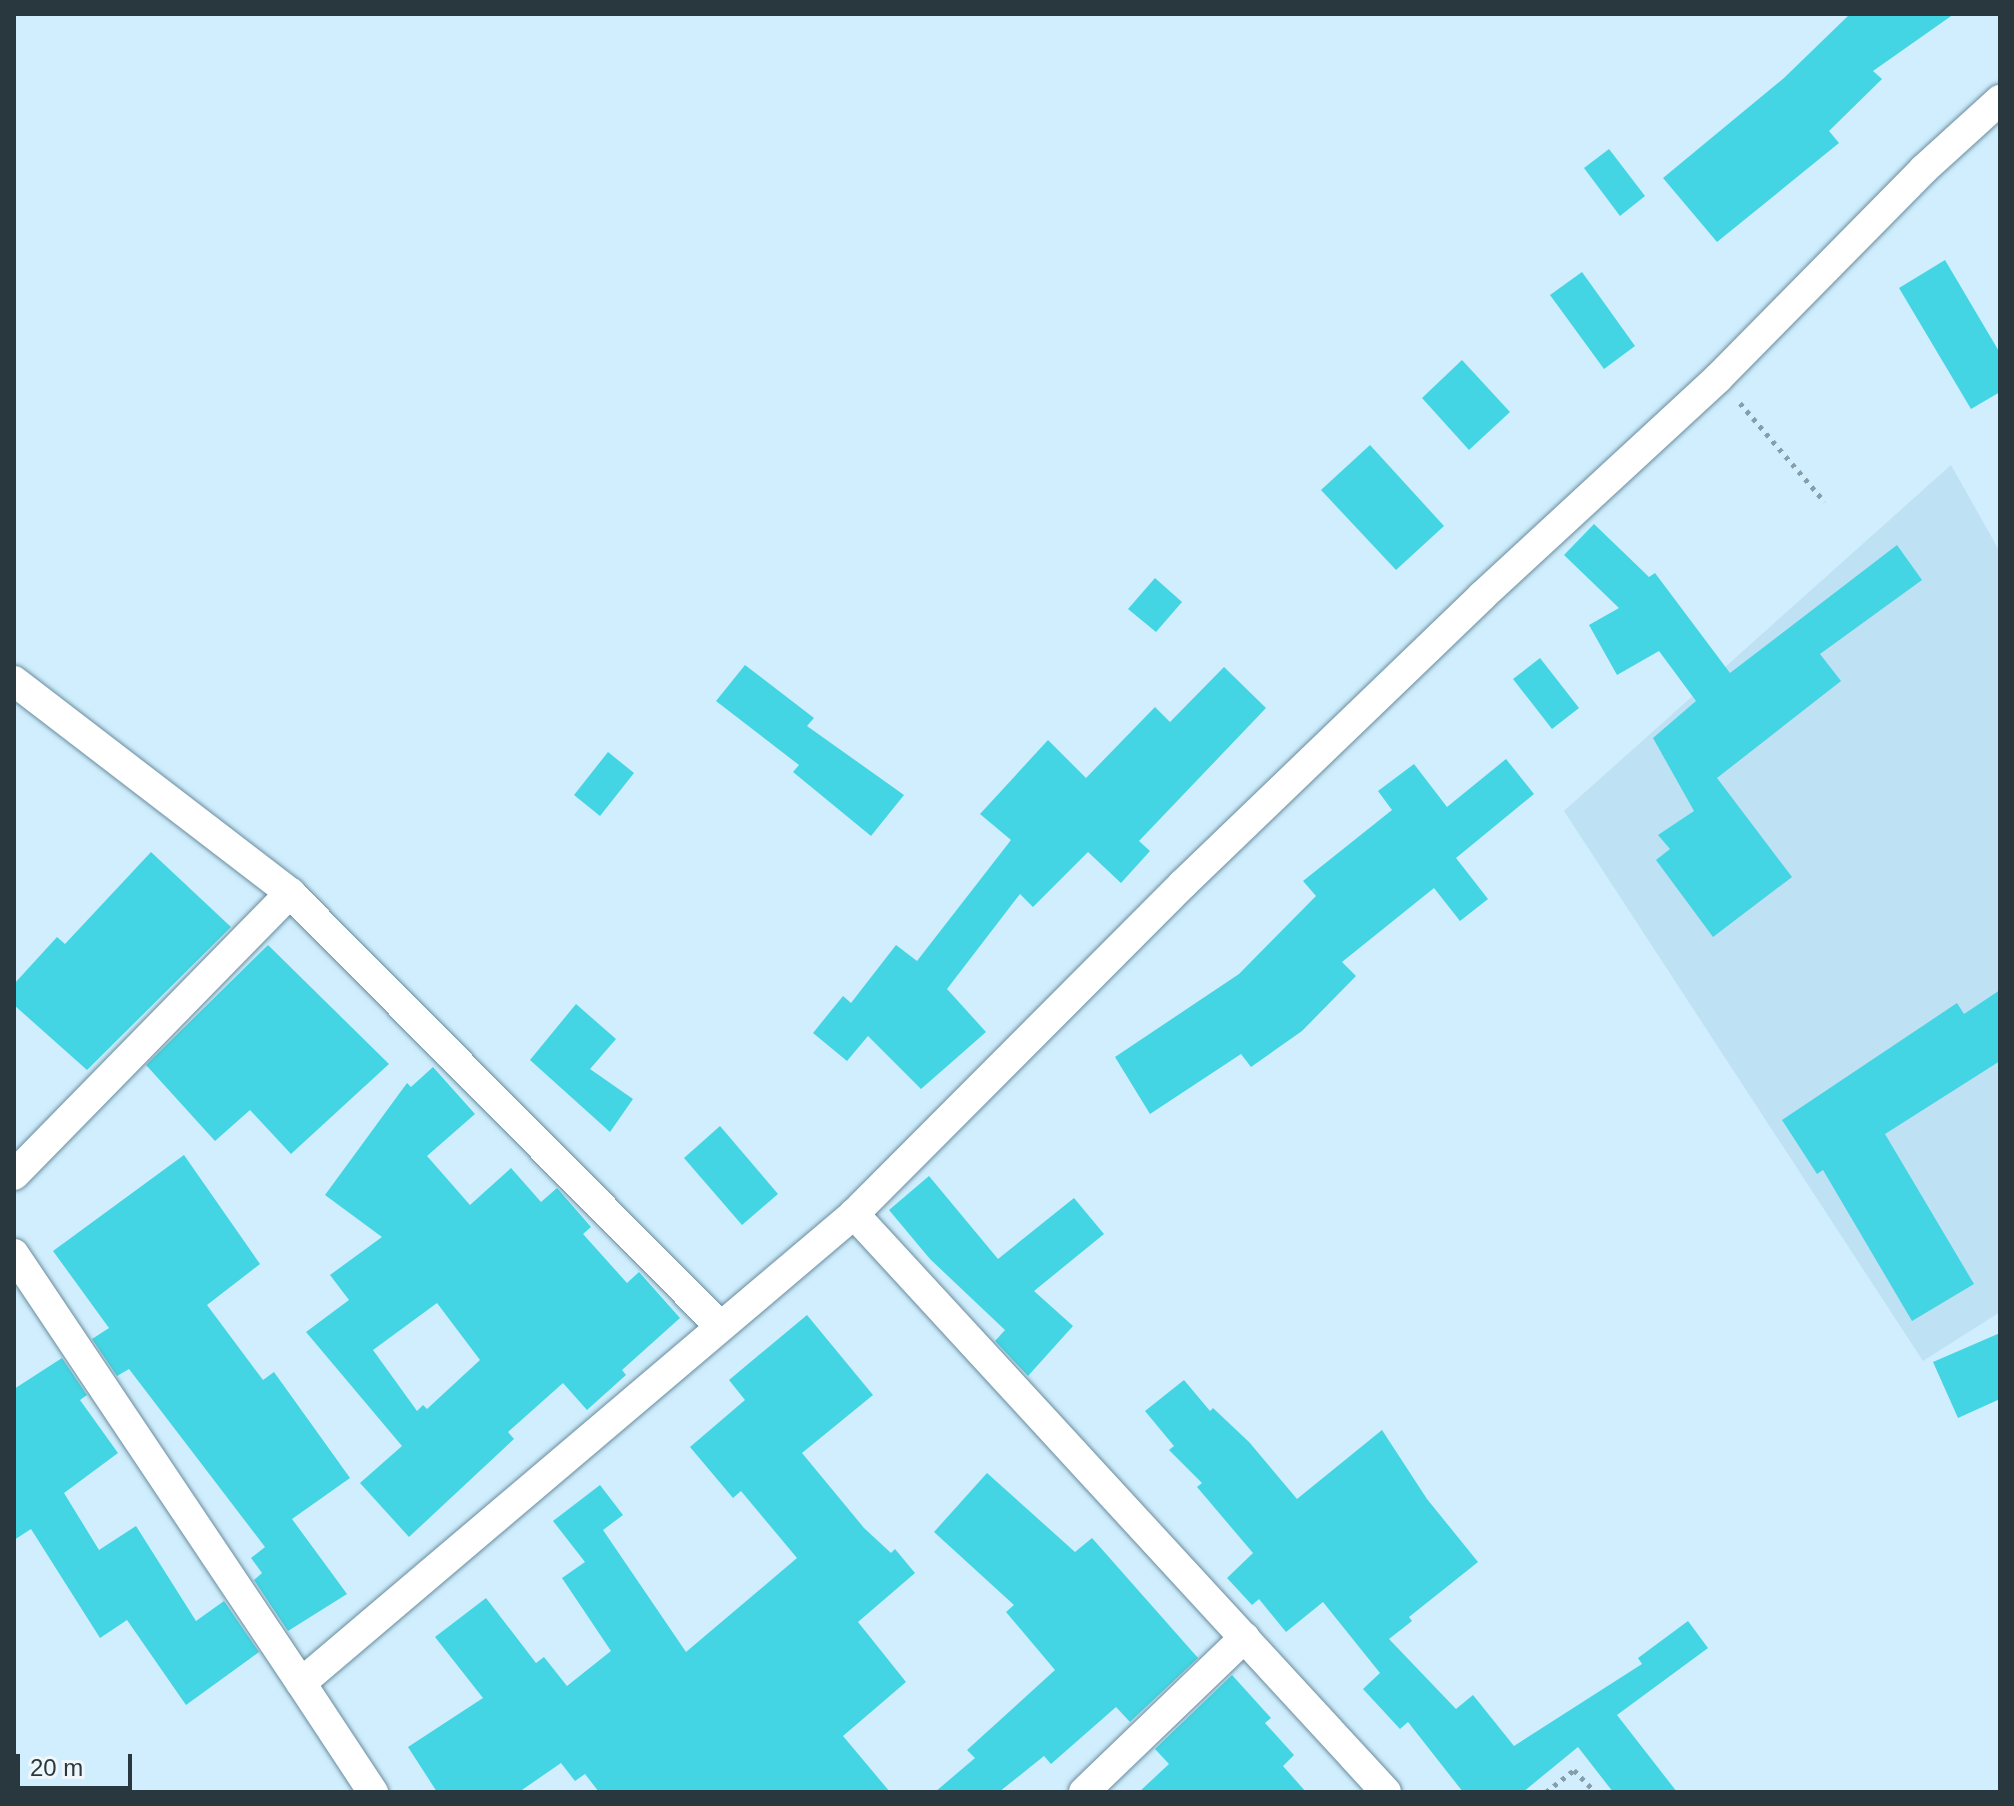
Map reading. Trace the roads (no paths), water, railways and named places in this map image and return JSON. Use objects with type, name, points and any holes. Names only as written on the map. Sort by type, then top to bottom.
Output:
[{"type":"street","points":[[301,1683],[854,1214],[1183,884],[1482,596],[1718,378],[1924,169],[2000,100]]},
{"type":"street","points":[[14,681],[290,893],[720,1326]]},
{"type":"street","points":[[14,1175],[290,893]]},
{"type":"street","points":[[854,1214],[1386,1792]]},
{"type":"street","points":[[14,1254],[373,1792]]},
{"type":"street","points":[[1084,1792],[1245,1637]]}]
